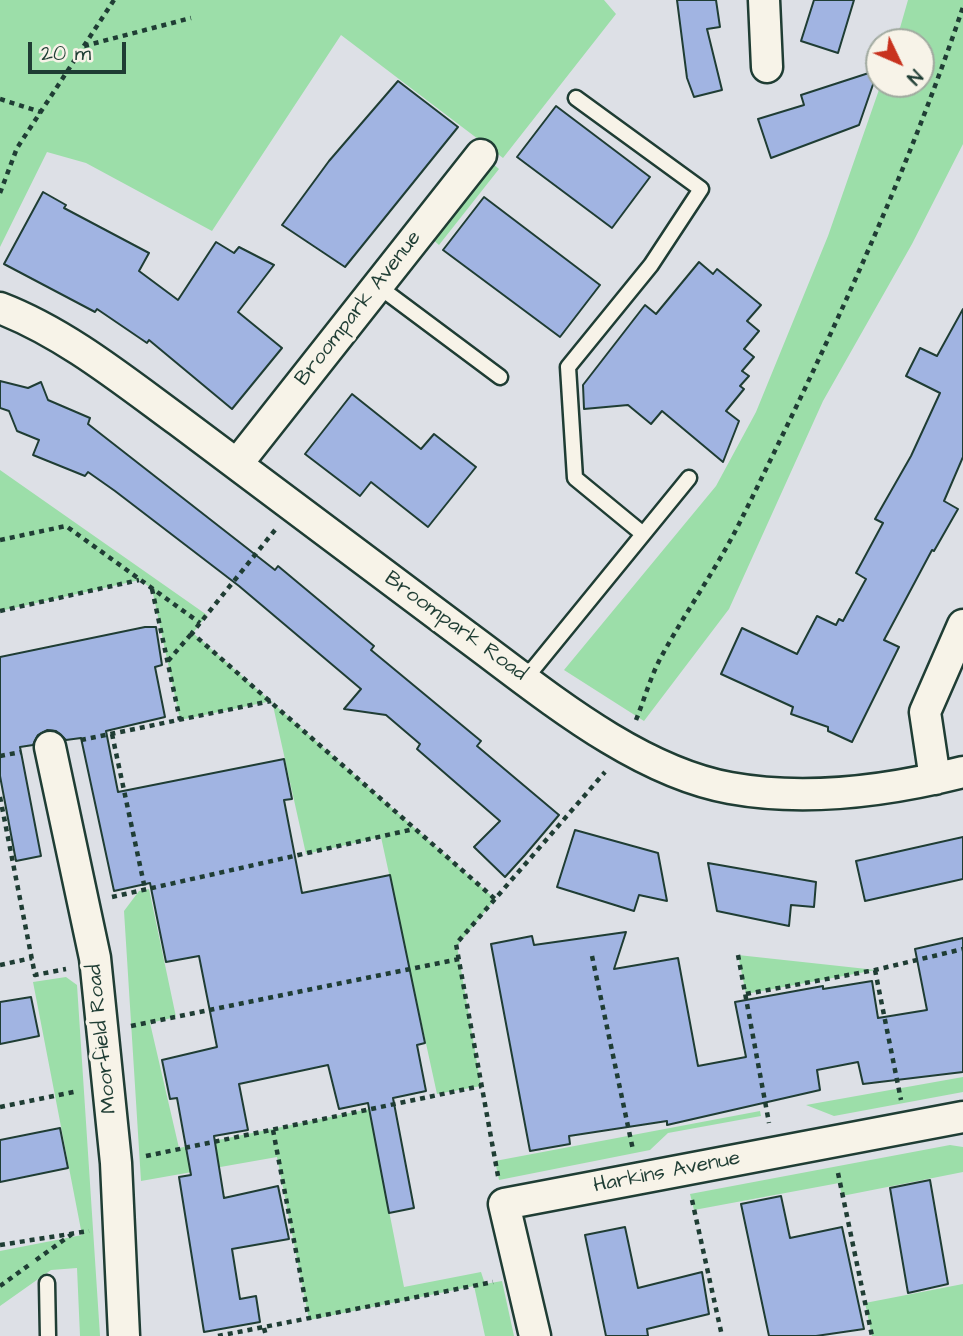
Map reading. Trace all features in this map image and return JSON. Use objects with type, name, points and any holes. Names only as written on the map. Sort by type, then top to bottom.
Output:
[{"type":"street","points":[[764,0],[767,67]]},
{"type":"street","name":"Broompark Avenue","points":[[237,464],[481,155]]},
{"type":"street","name":"Broompark Road","points":[[0,308],[24,317],[71,345],[237,464],[525,679],[626,748],[669,769],[729,788],[789,793],[852,793],[949,776]]},
{"type":"street","points":[[949,776],[925,712],[963,625]]},
{"type":"street","name":"Moorfield Road","points":[[50,747],[84,903],[104,1032],[116,1163],[124,1336]]},
{"type":"street","name":"Harkins Avenue","points":[[504,1204],[963,1117]]},
{"type":"street","points":[[504,1204],[535,1336]]},
{"type":"lane","points":[[576,98],[701,189],[651,265],[568,367],[575,478],[643,534]]},
{"type":"lane","points":[[378,286],[499,377]]},
{"type":"lane","points":[[525,679],[688,478]]},
{"type":"lane","points":[[47,1283],[48,1336]]},
{"type":"path","points":[[0,193],[17,148],[114,0]]},
{"type":"path","points":[[504,1204],[456,944],[626,748],[658,663],[731,540],[818,364],[891,196],[944,64],[963,7]]},
{"type":"path","points":[[84,46],[191,18]]},
{"type":"path","points":[[0,99],[41,111]]},
{"type":"path","points":[[167,662],[293,508]]},
{"type":"path","points":[[0,540],[66,526],[200,623]]},
{"type":"path","points":[[0,611],[140,580]]},
{"type":"path","points":[[152,589],[180,720]]},
{"type":"path","points":[[192,632],[495,899]]},
{"type":"path","points":[[0,756],[272,701]]},
{"type":"path","points":[[112,734],[145,889]]},
{"type":"path","points":[[0,797],[2,819],[35,975],[95,964]]},
{"type":"path","points":[[84,903],[415,829]]},
{"type":"path","points":[[746,994],[875,970],[963,949]]},
{"type":"path","points":[[738,955],[775,1152]]},
{"type":"path","points":[[592,956],[639,1178]]},
{"type":"path","points":[[0,965],[32,958]]},
{"type":"path","points":[[104,1032],[459,959]]},
{"type":"path","points":[[875,970],[906,1128]]},
{"type":"path","points":[[0,1107],[109,1085]]},
{"type":"path","points":[[116,1163],[481,1086]]},
{"type":"path","points":[[273,1130],[309,1320]]},
{"type":"path","points":[[831,1141],[872,1336]]},
{"type":"path","points":[[685,1169],[722,1336]]},
{"type":"path","points":[[0,1245],[117,1227]]},
{"type":"path","points":[[218,1336],[522,1276]]},
{"type":"path","points":[[264,1328],[266,1336]]},
{"type":"green space","points":[[0,0],[604,0],[616,14],[503,158],[341,35],[212,231],[86,163],[47,152],[0,247]]},
{"type":"green space","points":[[908,0],[963,0],[963,144],[912,244],[823,401],[729,609],[644,721],[564,670],[716,486],[756,412],[828,236],[876,98],[935,98],[935,28],[900,28]]},
{"type":"green space","points":[[492,163],[499,169],[439,245],[431,238]]},
{"type":"green space","points":[[0,470],[207,615],[193,633],[271,701],[180,720],[152,589],[140,580],[0,611]]},
{"type":"green space","points":[[272,703],[495,899],[457,946],[481,1086],[437,1094],[381,837],[306,854]]},
{"type":"green space","points":[[149,889],[176,1017],[150,1023],[179,1148],[369,1109],[404,1287],[481,1272],[485,1284],[502,1281],[514,1336],[485,1336],[474,1286],[309,1320],[277,1157],[141,1181],[124,911],[139,891]]},
{"type":"green space","points":[[738,955],[876,970],[746,994]]},
{"type":"green space","points":[[66,977],[77,985],[100,1336],[80,1336],[77,1268],[51,1270],[0,1306],[0,1251],[82,1235],[33,982]]},
{"type":"green space","points":[[963,1077],[963,1092],[834,1116],[806,1105]]},
{"type":"green space","points":[[760,1111],[761,1116],[668,1133],[650,1150],[499,1180],[495,1161]]},
{"type":"green space","points":[[950,1145],[963,1147],[963,1172],[842,1196],[839,1183],[694,1210],[690,1194]]},
{"type":"green space","points":[[963,1284],[963,1336],[872,1336],[865,1303]]},
{"type":"building","points":[[677,0],[716,0],[720,27],[707,29],[722,90],[694,97],[687,78]]},
{"type":"building","points":[[814,0],[854,0],[838,53],[801,41]]},
{"type":"building","points":[[865,74],[865,98],[868,98],[859,125],[771,158],[758,119],[804,105],[801,95]]},
{"type":"building","points":[[398,81],[458,127],[345,267],[282,225],[329,161]]},
{"type":"building","points":[[556,106],[650,177],[612,228],[517,157]]},
{"type":"building","points":[[43,192],[66,205],[64,208],[149,253],[139,271],[178,300],[216,242],[234,253],[239,247],[274,265],[238,312],[282,348],[232,409],[149,340],[147,343],[97,309],[95,312],[4,264]]},
{"type":"building","points":[[484,197],[600,285],[560,337],[443,250]]},
{"type":"building","points":[[699,262],[713,274],[717,269],[761,305],[747,321],[759,331],[744,349],[754,357],[742,371],[749,376],[740,386],[744,389],[726,411],[739,421],[723,462],[662,411],[651,424],[628,405],[584,409],[583,385],[645,305],[656,314]]},
{"type":"building","points":[[963,309],[963,457],[944,501],[958,509],[934,551],[932,550],[884,640],[899,647],[852,742],[828,731],[828,727],[791,714],[793,707],[721,674],[742,628],[797,654],[817,616],[836,625],[839,619],[843,621],[866,579],[856,573],[883,523],[875,519],[911,456],[940,393],[906,376],[920,348],[937,356]]},
{"type":"building","points":[[0,381],[28,388],[41,382],[48,400],[90,418],[88,424],[275,570],[278,566],[374,646],[371,650],[481,741],[477,746],[559,815],[505,877],[474,847],[500,821],[417,749],[420,744],[386,715],[344,709],[361,689],[239,586],[88,472],[85,476],[33,455],[39,440],[17,431],[9,411],[0,408]]},
{"type":"building","points":[[352,394],[421,449],[434,434],[476,467],[428,527],[371,482],[360,496],[305,454]]},
{"type":"building","points":[[156,627],[162,665],[155,667],[165,717],[106,731],[118,792],[284,759],[292,799],[284,800],[302,893],[390,875],[425,1043],[417,1045],[426,1091],[393,1098],[414,1208],[389,1213],[368,1103],[339,1109],[328,1065],[239,1084],[248,1130],[214,1136],[224,1198],[278,1186],[289,1239],[232,1249],[240,1299],[256,1296],[260,1322],[204,1332],[179,1177],[191,1175],[177,1098],[170,1099],[162,1060],[217,1047],[199,956],[166,962],[150,883],[114,891],[81,738],[66,740],[56,731],[47,730],[38,735],[33,745],[20,747],[41,856],[16,861],[0,776],[0,657]]},
{"type":"building","points":[[575,830],[658,853],[667,901],[639,895],[634,911],[557,887]]},
{"type":"building","points":[[963,837],[963,879],[865,901],[856,861]]},
{"type":"building","points":[[708,863],[816,882],[814,907],[791,905],[789,926],[717,911]]},
{"type":"building","points":[[626,932],[614,969],[678,958],[698,1066],[746,1057],[735,1002],[823,986],[823,989],[872,981],[878,1018],[927,1010],[915,949],[963,938],[963,1072],[863,1084],[858,1062],[817,1070],[820,1090],[667,1125],[667,1121],[569,1136],[570,1144],[530,1151],[491,944],[532,936],[534,945]]},
{"type":"building","points":[[31,997],[39,1036],[0,1044],[0,1002]]},
{"type":"building","points":[[60,1128],[68,1168],[0,1182],[0,1140]]},
{"type":"building","points":[[930,1180],[948,1284],[908,1293],[890,1188]]},
{"type":"building","points":[[781,1196],[790,1238],[842,1227],[864,1329],[816,1336],[769,1336],[741,1204]]},
{"type":"building","points":[[625,1227],[638,1288],[702,1272],[709,1314],[647,1329],[648,1336],[606,1336],[585,1235]]}]
